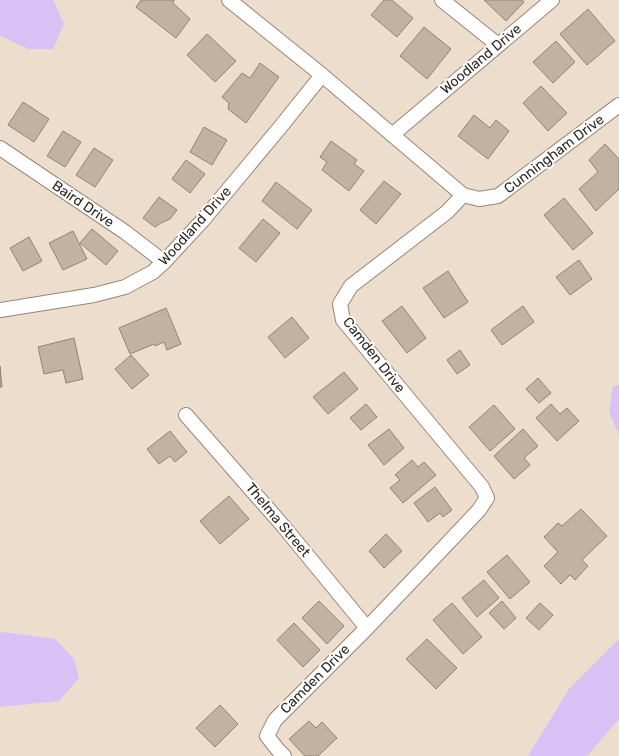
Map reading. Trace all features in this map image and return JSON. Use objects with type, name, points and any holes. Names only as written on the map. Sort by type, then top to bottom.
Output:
[{"type":"street","points":[[229,0],[322,75],[464,195]]},
{"type":"street","points":[[442,0],[498,45]]},
{"type":"street","name":"Woodland Drive","points":[[392,135],[552,0]]},
{"type":"street","name":"Woodland Drive","points":[[0,310],[94,295],[125,287],[153,272],[203,220],[322,75]]},
{"type":"street","name":"Cunningham Drive","points":[[464,195],[479,199],[498,196],[619,105]]},
{"type":"street","name":"Baird Drive","points":[[0,148],[125,232],[164,262]]},
{"type":"street","name":"Camden Drive","points":[[284,756],[267,736],[275,720],[367,628],[479,510],[487,498],[482,487],[343,320],[340,304],[351,286],[447,212],[464,195]]},
{"type":"street","name":"Thelma Street","points":[[186,414],[284,527],[367,628]]},
{"type":"shaded area","points":[[0,0],[53,0],[64,24],[53,49],[28,49],[0,35]]},
{"type":"shaded area","points":[[619,385],[619,435],[609,412],[613,386]]},
{"type":"shaded area","points":[[3,632],[55,639],[74,659],[79,678],[59,701],[0,707],[0,633]]},
{"type":"shaded area","points":[[619,639],[619,719],[587,756],[528,756],[569,689]]},
{"type":"building","points":[[141,0],[174,0],[173,3],[190,19],[176,38],[136,7]]},
{"type":"building","points":[[384,0],[392,0],[413,18],[397,37],[371,15]]},
{"type":"building","points":[[484,0],[522,0],[524,2],[506,21]]},
{"type":"building","points":[[588,9],[615,41],[587,65],[560,34]]},
{"type":"building","points":[[424,27],[451,49],[427,79],[400,56]]},
{"type":"building","points":[[207,34],[236,61],[215,82],[187,55]]},
{"type":"building","points":[[556,41],[575,62],[553,83],[533,62]]},
{"type":"building","points":[[260,63],[279,77],[246,123],[228,109],[229,103],[222,97],[242,73],[250,78]]},
{"type":"building","points":[[541,86],[567,113],[548,131],[523,103]]},
{"type":"building","points":[[23,102],[49,119],[34,142],[8,125]]},
{"type":"building","points":[[474,115],[490,128],[496,120],[509,131],[488,159],[458,136]]},
{"type":"building","points":[[204,127],[227,140],[212,165],[190,152]]},
{"type":"building","points":[[63,131],[81,142],[65,167],[47,156]]},
{"type":"building","points":[[331,141],[357,160],[354,164],[364,171],[349,191],[322,170],[327,162],[320,157]]},
{"type":"building","points":[[605,144],[619,159],[619,189],[596,211],[579,189],[598,172],[589,160]]},
{"type":"building","points":[[94,148],[113,160],[95,187],[76,175]]},
{"type":"building","points":[[186,160],[205,174],[190,193],[172,179]]},
{"type":"building","points":[[384,181],[401,194],[376,224],[360,210]]},
{"type":"building","points":[[276,182],[312,210],[297,229],[262,201]]},
{"type":"building","points":[[159,197],[177,210],[170,219],[155,227],[143,218]]},
{"type":"building","points":[[564,198],[593,233],[573,250],[544,215]]},
{"type":"building","points":[[263,219],[280,233],[256,262],[239,248]]},
{"type":"building","points":[[92,229],[118,251],[106,265],[80,243]]},
{"type":"building","points":[[73,231],[87,259],[63,270],[49,243]]},
{"type":"building","points":[[29,237],[42,261],[23,271],[10,248]]},
{"type":"building","points":[[579,260],[592,279],[570,295],[556,277]]},
{"type":"building","points":[[448,271],[468,302],[444,318],[423,288]]},
{"type":"building","points":[[402,306],[426,338],[407,353],[382,321]]},
{"type":"building","points":[[523,306],[534,322],[502,345],[491,330]]},
{"type":"building","points":[[166,308],[181,344],[167,350],[164,342],[155,346],[154,344],[130,354],[119,328]]},
{"type":"building","points":[[292,317],[309,338],[285,358],[268,337]]},
{"type":"building","points":[[74,338],[83,379],[66,383],[63,370],[44,374],[38,347]]},
{"type":"building","points":[[460,350],[470,365],[457,374],[447,360]]},
{"type":"building","points":[[131,355],[149,375],[132,389],[115,369]]},
{"type":"building","points":[[0,366],[2,387],[0,387]]},
{"type":"building","points":[[344,372],[358,389],[328,414],[313,397]]},
{"type":"building","points":[[538,378],[551,393],[539,403],[526,389]]},
{"type":"building","points":[[366,404],[377,417],[361,430],[350,418]]},
{"type":"building","points":[[551,404],[560,414],[567,408],[579,421],[557,441],[536,418]]},
{"type":"building","points":[[494,405],[515,429],[490,451],[469,427]]},
{"type":"building","points":[[389,429],[404,448],[384,465],[368,445]]},
{"type":"building","points":[[523,429],[538,446],[524,458],[530,465],[514,479],[494,456]]},
{"type":"building","points":[[170,431],[187,452],[175,462],[170,456],[159,464],[147,449]]},
{"type":"building","points":[[412,460],[418,467],[424,462],[436,475],[403,503],[390,488],[400,480],[395,475]]},
{"type":"building","points":[[435,487],[452,510],[443,517],[440,513],[428,522],[414,503]]},
{"type":"building","points":[[229,496],[249,519],[220,544],[200,521]]},
{"type":"building","points":[[581,509],[607,536],[582,560],[588,566],[575,580],[570,575],[561,584],[544,566],[558,552],[544,537],[558,523],[562,526]]},
{"type":"building","points":[[386,534],[402,551],[384,568],[369,551]]},
{"type":"building","points":[[507,555],[530,582],[510,599],[487,572]]},
{"type":"building","points":[[484,580],[499,598],[477,617],[462,598]]},
{"type":"building","points":[[319,601],[344,626],[327,644],[302,618]]},
{"type":"building","points":[[502,601],[516,618],[504,629],[489,613]]},
{"type":"building","points":[[452,603],[482,637],[463,654],[433,620]]},
{"type":"building","points":[[540,603],[553,615],[539,630],[526,618]]},
{"type":"building","points":[[294,623],[320,650],[303,667],[277,640]]},
{"type":"building","points":[[427,639],[457,668],[436,689],[406,659]]},
{"type":"building","points":[[220,705],[238,724],[215,747],[196,728]]},
{"type":"building","points":[[309,721],[316,728],[322,722],[337,738],[318,756],[305,756],[289,739]]}]
